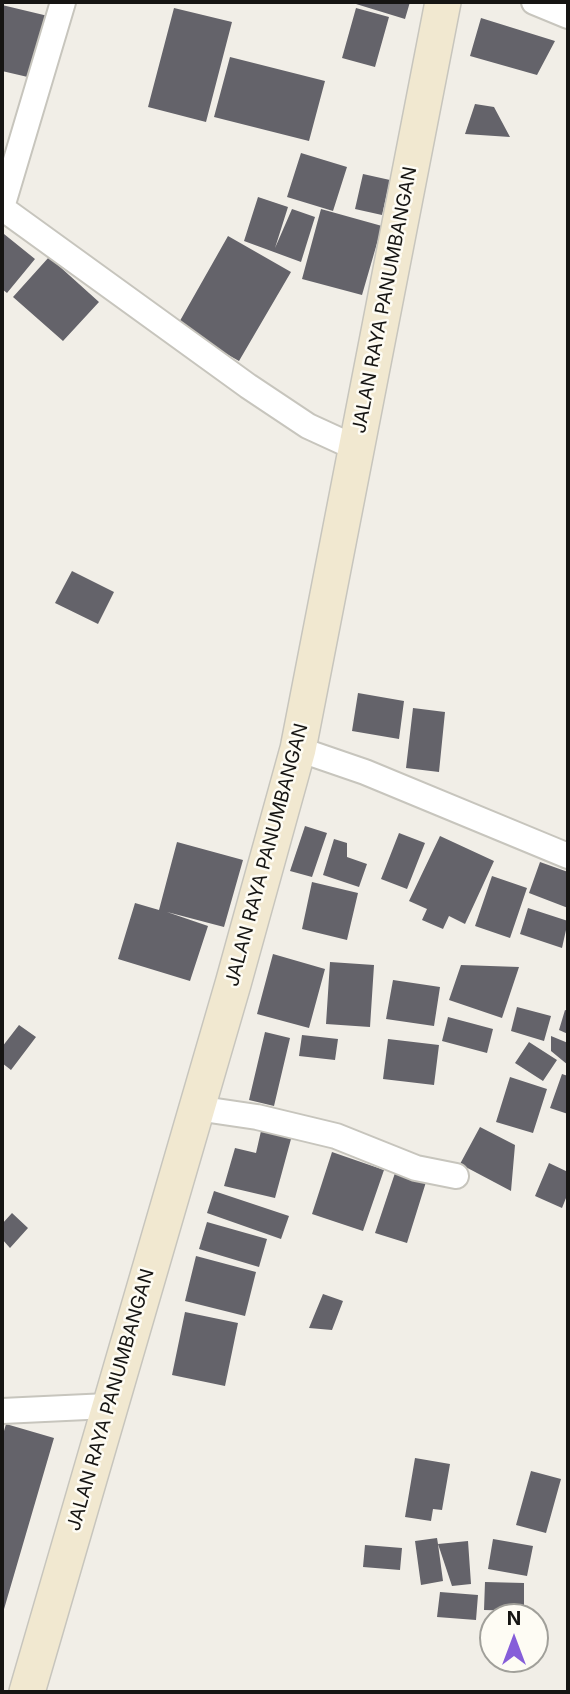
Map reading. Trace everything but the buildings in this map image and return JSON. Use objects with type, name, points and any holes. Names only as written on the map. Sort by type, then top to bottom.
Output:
[{"type":"main road","name":"JALAN RAYA PANUMBANGAN","points":[[27,1692],[298,749],[443,2]]},
{"type":"street","points":[[63,2],[2,207],[248,386],[308,426],[356,448]]},
{"type":"street","points":[[534,2],[568,16]]},
{"type":"street","points":[[298,749],[365,772],[568,856]]},
{"type":"street","points":[[196,1108],[257,1117],[336,1136],[416,1168],[456,1177]]},
{"type":"street","points":[[2,1411],[108,1406]]}]
